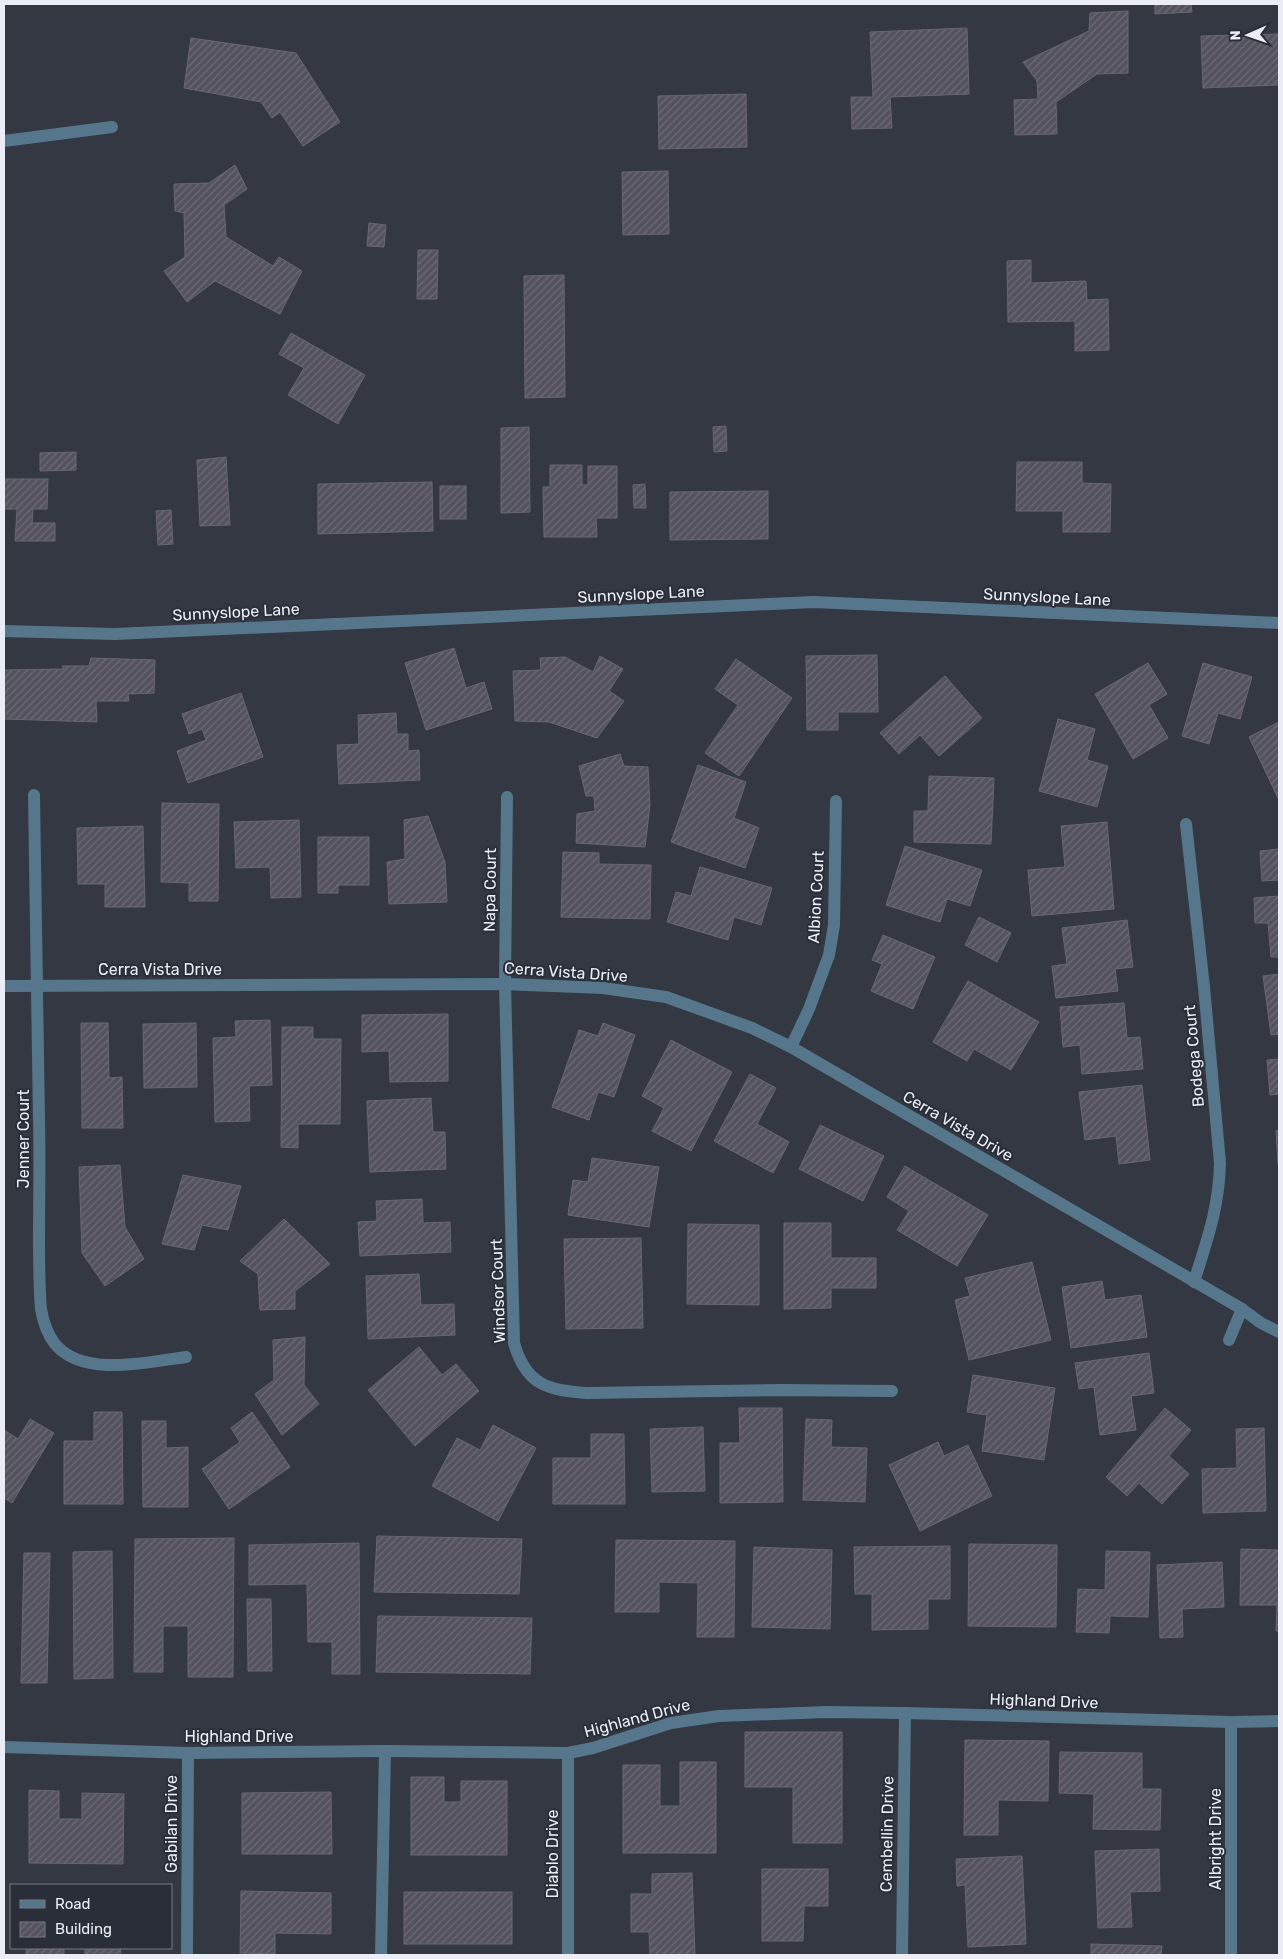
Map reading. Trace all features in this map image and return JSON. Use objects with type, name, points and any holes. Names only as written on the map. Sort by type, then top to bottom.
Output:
[{"type":"street","points":[[4,141],[112,127]]},
{"type":"street","name":"Sunnyslope Lane","points":[[4,631],[115,634],[814,602],[1279,623]]},
{"type":"street","name":"Jenner Court","points":[[34,795],[39,1120],[39,1277],[41,1311],[46,1328],[55,1344],[64,1352],[84,1361],[98,1365],[127,1364],[186,1357]]},
{"type":"street","name":"Napa Court","points":[[505,984],[507,797]]},
{"type":"street","name":"Albion Court","points":[[791,1047],[809,1009],[829,955],[834,925],[836,802]]},
{"type":"street","name":"Bodega Court","points":[[1186,824],[1204,987],[1220,1163],[1220,1182],[1216,1213],[1194,1282]]},
{"type":"street","name":"Cerra Vista Drive","points":[[4,986],[505,984],[603,988],[666,997],[752,1028],[791,1047],[1279,1332]]},
{"type":"street","name":"Windsor Court","points":[[505,984],[514,1343],[519,1361],[527,1373],[543,1385],[560,1391],[588,1393],[781,1390],[892,1391]]},
{"type":"street","points":[[1229,1340],[1242,1309]]},
{"type":"street","name":"Highland Drive","points":[[4,1746],[188,1753],[384,1751],[568,1753],[593,1748],[694,1718],[720,1716],[807,1713],[905,1713],[1231,1722],[1279,1721]]},
{"type":"street","name":"Cembellin Drive","points":[[902,1955],[905,1713]]},
{"type":"street","name":"Albright Drive","points":[[1231,1722],[1231,1955]]},
{"type":"street","points":[[381,1955],[384,1751]]},
{"type":"street","name":"Gabilan Drive","points":[[187,1955],[188,1753]]},
{"type":"street","name":"Diablo Drive","points":[[568,1753],[568,1955]]},
{"type":"building","points":[[1155,4],[1191,4],[1192,12],[1155,14]]},
{"type":"building","points":[[1128,11],[1128,73],[1097,74],[1056,102],[1057,134],[1015,135],[1014,100],[1038,99],[1037,81],[1023,62],[1089,31],[1090,13]]},
{"type":"building","points":[[967,28],[969,94],[890,97],[892,128],[852,129],[851,97],[873,97],[870,32]]},
{"type":"building","points":[[1279,34],[1279,85],[1203,88],[1201,36]]},
{"type":"building","points":[[191,38],[296,53],[340,122],[303,146],[280,112],[272,118],[261,102],[184,88]]},
{"type":"building","points":[[746,94],[747,147],[659,149],[658,96]]},
{"type":"building","points":[[235,165],[247,189],[224,205],[226,237],[273,266],[279,257],[302,271],[280,314],[215,281],[187,302],[164,271],[185,257],[184,213],[175,211],[174,184],[209,183]]},
{"type":"building","points":[[668,171],[669,234],[623,235],[622,172]]},
{"type":"building","points":[[369,223],[386,225],[384,247],[367,246]]},
{"type":"building","points":[[418,250],[438,250],[437,299],[417,299]]},
{"type":"building","points":[[1031,260],[1031,283],[1086,281],[1087,300],[1108,299],[1109,350],[1075,351],[1075,321],[1008,322],[1007,261]]},
{"type":"building","points":[[564,275],[565,397],[525,398],[524,276]]},
{"type":"building","points":[[291,333],[365,375],[338,424],[288,395],[304,368],[279,354]]},
{"type":"building","points":[[726,426],[727,451],[714,452],[713,427]]},
{"type":"building","points":[[529,427],[530,512],[501,513],[501,428]]},
{"type":"building","points":[[76,452],[76,470],[40,471],[40,453]]},
{"type":"building","points":[[226,457],[230,525],[200,526],[197,460]]},
{"type":"building","points":[[1017,462],[1082,462],[1082,483],[1111,484],[1110,532],[1063,532],[1063,511],[1016,511]]},
{"type":"building","points":[[550,465],[582,465],[582,485],[588,485],[588,466],[617,466],[617,518],[596,518],[597,537],[544,537],[543,487],[550,487]]},
{"type":"building","points":[[4,479],[48,479],[47,509],[33,509],[32,523],[55,523],[55,541],[15,541],[17,509],[4,509]]},
{"type":"building","points":[[432,482],[433,531],[318,534],[318,484]]},
{"type":"building","points":[[645,484],[646,508],[634,508],[633,485]]},
{"type":"building","points":[[440,486],[466,486],[466,519],[440,519]]},
{"type":"building","points":[[768,491],[768,539],[670,540],[670,492]]},
{"type":"building","points":[[171,510],[173,544],[158,545],[156,511]]},
{"type":"building","points":[[454,648],[466,688],[484,682],[492,709],[426,730],[405,663]]},
{"type":"building","points":[[877,655],[878,712],[838,712],[838,730],[807,730],[806,656]]},
{"type":"building","points":[[600,656],[623,669],[609,691],[624,701],[597,738],[549,722],[515,721],[513,671],[541,670],[540,658],[565,657],[593,672]]},
{"type":"building","points":[[91,658],[155,660],[154,693],[128,694],[129,701],[96,701],[97,722],[4,719],[4,670],[64,669],[62,666],[89,666]]},
{"type":"building","points":[[736,659],[792,698],[739,776],[705,753],[738,705],[715,689]]},
{"type":"building","points":[[1148,663],[1167,694],[1149,705],[1168,738],[1133,759],[1095,694]]},
{"type":"building","points":[[1203,663],[1252,677],[1240,719],[1218,713],[1209,744],[1182,736]]},
{"type":"building","points":[[945,676],[982,718],[939,756],[920,735],[899,754],[880,733]]},
{"type":"building","points":[[241,693],[263,757],[188,783],[177,751],[206,740],[202,729],[189,734],[182,714]]},
{"type":"building","points":[[396,713],[397,734],[408,734],[408,751],[419,750],[420,780],[339,784],[337,745],[359,744],[358,715]]},
{"type":"building","points":[[1058,719],[1095,729],[1087,760],[1108,766],[1097,807],[1039,791]]},
{"type":"building","points":[[1279,722],[1279,800],[1249,737]]},
{"type":"building","points":[[620,754],[624,766],[648,767],[650,805],[645,847],[576,843],[577,814],[595,811],[594,796],[586,796],[579,766]]},
{"type":"building","points":[[698,765],[746,782],[734,818],[759,828],[745,868],[671,842]]},
{"type":"building","points":[[929,776],[994,778],[991,844],[914,842],[914,811],[928,811]]},
{"type":"building","points":[[162,803],[219,804],[218,901],[189,901],[189,883],[161,882]]},
{"type":"building","points":[[428,816],[445,862],[447,902],[389,904],[387,862],[405,859],[404,820]]},
{"type":"building","points":[[299,820],[301,897],[271,898],[270,867],[236,868],[234,822]]},
{"type":"building","points":[[1107,822],[1114,909],[1032,916],[1028,870],[1065,867],[1061,826]]},
{"type":"building","points":[[143,826],[145,907],[105,907],[105,884],[78,884],[77,828]]},
{"type":"building","points":[[318,837],[369,837],[369,885],[338,885],[338,893],[318,893]]},
{"type":"building","points":[[905,846],[982,870],[970,906],[947,899],[940,922],[886,905]]},
{"type":"building","points":[[1279,849],[1279,880],[1262,881],[1260,851]]},
{"type":"building","points":[[563,852],[599,853],[599,864],[651,865],[650,919],[561,917]]},
{"type":"building","points":[[700,867],[772,888],[761,925],[734,917],[728,940],[667,922],[676,892],[691,896]]},
{"type":"building","points":[[1279,896],[1279,957],[1271,957],[1268,923],[1255,923],[1254,898]]},
{"type":"building","points":[[979,917],[1011,933],[997,962],[965,945]]},
{"type":"building","points":[[1127,920],[1133,967],[1115,969],[1118,991],[1056,998],[1052,966],[1067,964],[1062,928]]},
{"type":"building","points":[[883,935],[935,957],[913,1009],[871,991],[882,964],[872,960]]},
{"type":"building","points":[[1279,974],[1279,1034],[1271,1035],[1263,976]]},
{"type":"building","points":[[968,981],[1039,1022],[1011,1070],[974,1049],[967,1061],[933,1042]]},
{"type":"building","points":[[1124,1003],[1127,1038],[1140,1037],[1143,1069],[1082,1074],[1080,1045],[1063,1047],[1060,1007]]},
{"type":"building","points":[[448,1014],[448,1081],[390,1082],[389,1051],[362,1052],[362,1015]]},
{"type":"building","points":[[270,1020],[272,1085],[249,1086],[250,1121],[215,1122],[213,1038],[236,1037],[235,1021]]},
{"type":"building","points":[[81,1023],[108,1023],[109,1078],[122,1077],[123,1128],[82,1128]]},
{"type":"building","points":[[196,1023],[197,1087],[144,1088],[143,1024]]},
{"type":"building","points":[[603,1023],[635,1035],[614,1097],[598,1092],[589,1120],[552,1107],[579,1030],[598,1036]]},
{"type":"building","points":[[282,1027],[313,1027],[313,1039],[341,1039],[340,1124],[298,1124],[298,1148],[281,1147]]},
{"type":"building","points":[[671,1040],[732,1072],[691,1151],[652,1131],[664,1108],[642,1096]]},
{"type":"building","points":[[1279,1059],[1279,1094],[1270,1095],[1267,1060]]},
{"type":"building","points":[[750,1074],[776,1088],[757,1124],[789,1142],[773,1173],[714,1141]]},
{"type":"building","points":[[1142,1085],[1150,1160],[1119,1164],[1116,1136],[1085,1140],[1079,1092]]},
{"type":"building","points":[[431,1098],[433,1132],[445,1132],[446,1169],[370,1172],[367,1101]]},
{"type":"building","points":[[820,1125],[884,1156],[863,1201],[799,1169]]},
{"type":"building","points":[[1279,1130],[1279,1164],[1278,1164],[1276,1131]]},
{"type":"building","points":[[592,1158],[659,1167],[649,1227],[568,1215],[573,1180],[588,1182]]},
{"type":"building","points":[[120,1165],[125,1227],[144,1259],[105,1286],[82,1253],[79,1167]]},
{"type":"building","points":[[905,1166],[988,1215],[957,1266],[897,1230],[909,1211],[887,1197]]},
{"type":"building","points":[[183,1175],[241,1186],[228,1230],[202,1225],[194,1250],[162,1244]]},
{"type":"building","points":[[422,1199],[423,1223],[450,1222],[451,1252],[360,1256],[358,1222],[377,1221],[376,1201]]},
{"type":"building","points":[[284,1219],[330,1264],[295,1291],[295,1309],[260,1310],[258,1274],[240,1261]]},
{"type":"building","points":[[784,1223],[831,1223],[831,1258],[876,1258],[876,1288],[831,1288],[831,1308],[784,1309]]},
{"type":"building","points":[[688,1224],[759,1225],[759,1305],[687,1304]]},
{"type":"building","points":[[641,1238],[643,1328],[566,1329],[564,1239]]},
{"type":"building","points":[[1032,1262],[1051,1340],[969,1360],[955,1300],[970,1296],[965,1278]]},
{"type":"building","points":[[419,1274],[421,1305],[454,1304],[455,1335],[368,1339],[366,1276]]},
{"type":"building","points":[[1102,1281],[1105,1300],[1141,1295],[1147,1337],[1071,1348],[1062,1287]]},
{"type":"building","points":[[305,1337],[304,1385],[319,1404],[282,1435],[255,1394],[274,1380],[273,1340]]},
{"type":"building","points":[[419,1347],[442,1375],[456,1364],[479,1391],[415,1446],[368,1390]]},
{"type":"building","points":[[1149,1353],[1154,1393],[1131,1396],[1136,1430],[1100,1435],[1094,1387],[1079,1389],[1075,1363]]},
{"type":"building","points":[[973,1375],[1055,1388],[1044,1460],[982,1451],[987,1415],[967,1412]]},
{"type":"building","points":[[739,1408],[782,1408],[783,1502],[720,1503],[720,1443],[740,1443]]},
{"type":"building","points":[[1165,1408],[1191,1430],[1169,1456],[1189,1474],[1162,1504],[1139,1483],[1127,1496],[1106,1477]]},
{"type":"building","points":[[94,1412],[122,1412],[123,1504],[64,1504],[64,1441],[94,1441]]},
{"type":"building","points":[[252,1412],[290,1467],[229,1509],[202,1469],[240,1442],[231,1428]]},
{"type":"building","points":[[30,1419],[54,1433],[12,1503],[4,1498],[4,1430],[18,1439]]},
{"type":"building","points":[[806,1419],[832,1420],[831,1447],[867,1448],[865,1502],[803,1500]]},
{"type":"building","points":[[142,1421],[166,1421],[166,1448],[188,1447],[188,1507],[143,1507]]},
{"type":"building","points":[[493,1425],[536,1448],[498,1521],[432,1486],[457,1438],[480,1450]]},
{"type":"building","points":[[703,1427],[705,1491],[652,1492],[650,1429]]},
{"type":"building","points":[[1264,1428],[1266,1511],[1203,1513],[1202,1469],[1237,1468],[1236,1429]]},
{"type":"building","points":[[591,1434],[624,1434],[625,1504],[553,1504],[553,1458],[591,1458]]},
{"type":"building","points":[[938,1442],[944,1456],[968,1445],[992,1496],[920,1531],[889,1465]]},
{"type":"building","points":[[377,1536],[522,1539],[519,1594],[374,1592]]},
{"type":"building","points":[[234,1538],[233,1677],[188,1677],[188,1626],[163,1626],[163,1672],[134,1672],[135,1539]]},
{"type":"building","points":[[616,1540],[735,1541],[734,1637],[697,1637],[698,1583],[659,1582],[659,1612],[615,1612]]},
{"type":"building","points":[[359,1543],[360,1674],[332,1674],[332,1642],[308,1642],[307,1584],[249,1585],[249,1545]]},
{"type":"building","points":[[969,1544],[1057,1545],[1056,1627],[968,1626]]},
{"type":"building","points":[[950,1546],[950,1599],[928,1599],[928,1629],[872,1630],[872,1594],[855,1594],[854,1547]]},
{"type":"building","points":[[754,1547],[832,1550],[830,1629],[752,1627]]},
{"type":"building","points":[[1241,1549],[1279,1550],[1279,1631],[1276,1631],[1277,1605],[1240,1605]]},
{"type":"building","points":[[112,1551],[113,1678],[74,1679],[73,1552]]},
{"type":"building","points":[[1106,1551],[1150,1552],[1148,1617],[1110,1616],[1109,1633],[1076,1632],[1078,1589],[1105,1590]]},
{"type":"building","points":[[24,1553],[50,1553],[47,1683],[21,1683]]},
{"type":"building","points":[[1222,1562],[1224,1607],[1182,1609],[1183,1637],[1160,1638],[1157,1565]]},
{"type":"building","points":[[247,1599],[271,1599],[272,1671],[248,1671]]},
{"type":"building","points":[[378,1616],[532,1618],[530,1674],[376,1672]]},
{"type":"building","points":[[745,1732],[842,1732],[842,1843],[793,1843],[793,1787],[745,1787]]},
{"type":"building","points":[[965,1740],[1049,1741],[1048,1801],[998,1800],[998,1835],[964,1835]]},
{"type":"building","points":[[1060,1752],[1142,1753],[1142,1789],[1161,1789],[1160,1830],[1093,1829],[1094,1794],[1059,1793]]},
{"type":"building","points":[[680,1762],[716,1762],[716,1853],[623,1853],[623,1765],[660,1765],[660,1806],[680,1806]]},
{"type":"building","points":[[411,1777],[444,1777],[444,1802],[461,1802],[461,1781],[507,1781],[507,1855],[411,1855]]},
{"type":"building","points":[[29,1790],[59,1791],[59,1819],[82,1819],[82,1793],[124,1794],[123,1864],[29,1863]]},
{"type":"building","points":[[331,1792],[332,1854],[242,1854],[242,1793]]},
{"type":"building","points":[[1159,1849],[1160,1891],[1130,1892],[1132,1927],[1098,1928],[1095,1851]]},
{"type":"building","points":[[1022,1856],[1026,1944],[968,1947],[965,1885],[957,1886],[956,1859]]},
{"type":"building","points":[[762,1869],[828,1869],[828,1906],[804,1906],[803,1941],[762,1941]]},
{"type":"building","points":[[692,1873],[695,1955],[650,1955],[649,1932],[631,1932],[631,1894],[652,1894],[652,1874]]},
{"type":"building","points":[[241,1891],[331,1893],[331,1934],[275,1933],[275,1954],[240,1953]]},
{"type":"building","points":[[404,1892],[512,1892],[512,1944],[404,1944]]},
{"type":"building","points":[[1091,1944],[1162,1946],[1161,1955],[1091,1955]]},
{"type":"building","points":[[26,1949],[64,1949],[64,1954],[26,1955]]},
{"type":"building","points":[[85,1949],[120,1949],[121,1955],[85,1955]]}]
